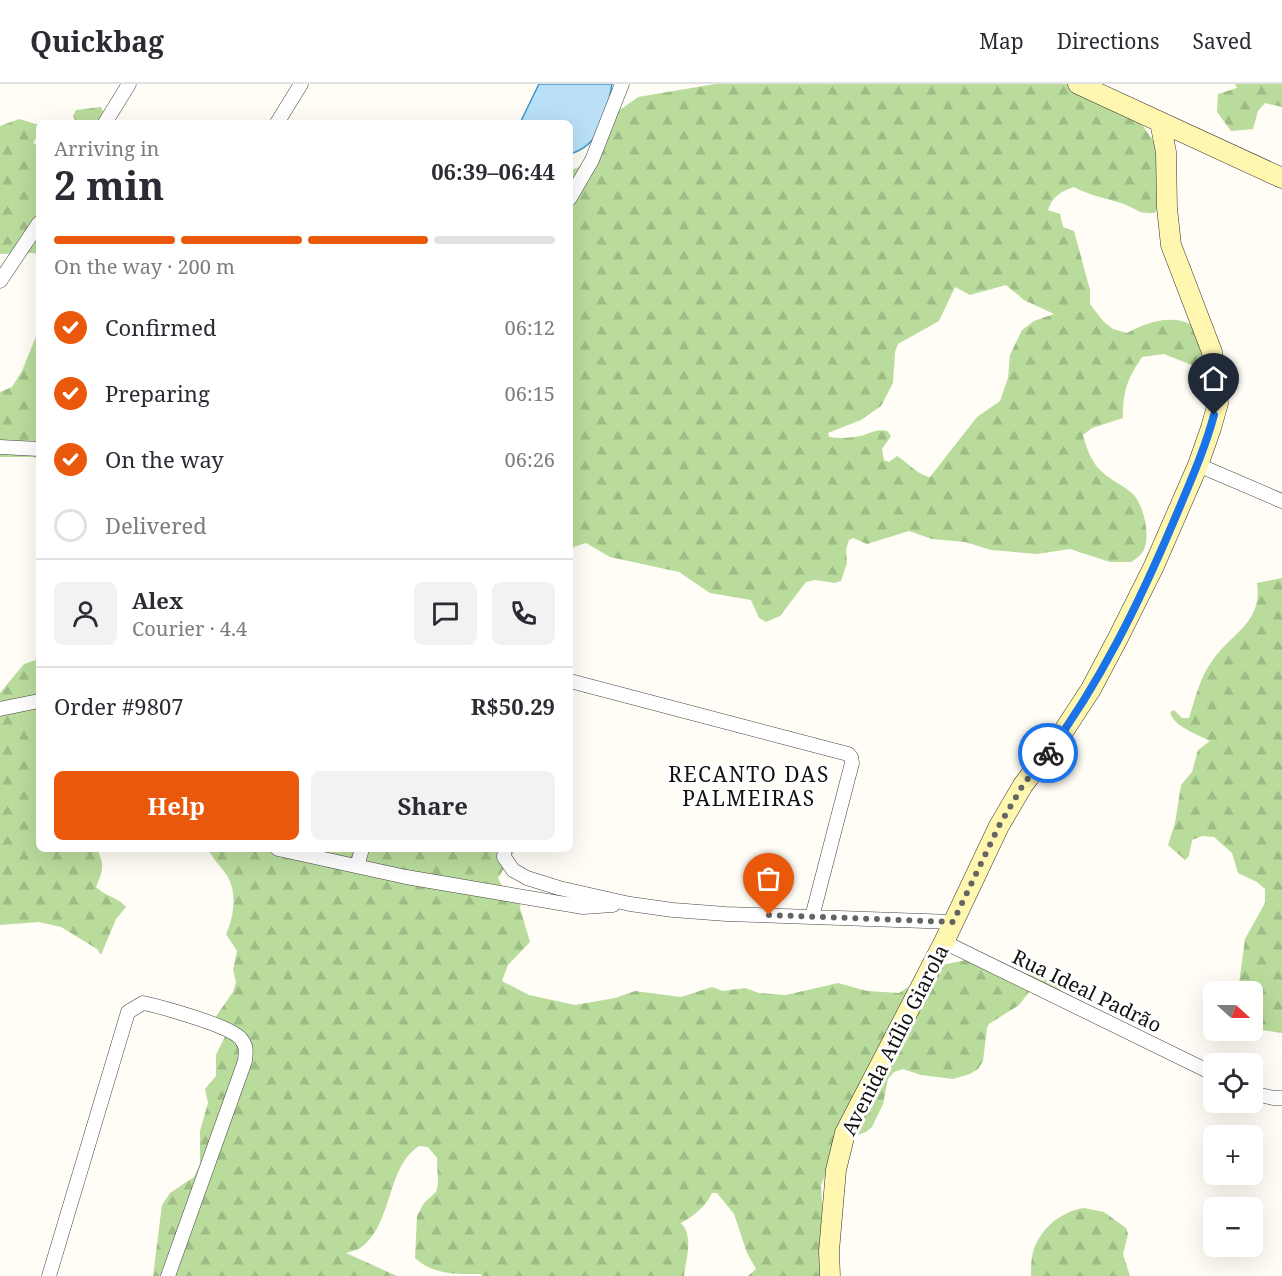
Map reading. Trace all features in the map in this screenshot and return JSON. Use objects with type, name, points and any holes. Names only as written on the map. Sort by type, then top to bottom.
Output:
[{"type":"street","points":[[107,120],[129,84]]},
{"type":"street","points":[[279,120],[301,84]]},
{"type":"street","points":[[573,193],[592,160],[622,84]]},
{"type":"street","points":[[1078,84],[1282,178]]},
{"type":"street","name":"Avenida Atílio Giarola","points":[[830,1276],[828,1251],[836,1170],[845,1133],[944,942],[999,826],[1023,785],[1059,738],[1091,689],[1118,638],[1154,566],[1198,465],[1218,403],[1212,352],[1171,245],[1167,208],[1166,152],[1160,122]]},
{"type":"street","points":[[0,281],[36,227]]},
{"type":"street","points":[[0,447],[36,449]]},
{"type":"street","points":[[1198,465],[1282,501]]},
{"type":"street","points":[[573,682],[848,754],[852,763],[812,916]]},
{"type":"street","points":[[0,709],[36,702]]},
{"type":"street","points":[[292,852],[406,877],[583,907],[630,904]]},
{"type":"street","points":[[357,866],[361,852]]},
{"type":"street","points":[[505,852],[504,857],[513,870],[527,878],[559,888],[630,904],[673,910],[953,922]]},
{"type":"street","name":"Rua Ideal Padrão","points":[[944,942],[1203,1069]]},
{"type":"street","points":[[49,1276],[128,1012],[143,1003],[167,1008],[218,1026],[241,1037],[246,1049],[245,1061],[168,1276]]},
{"type":"street","points":[[1263,1096],[1282,1098]]},
{"type":"green space","points":[[715,84],[1081,84],[1143,126],[1157,146],[1162,197],[1155,213],[1141,212],[1074,187],[1058,195],[1048,210],[1060,214],[1063,227],[1074,231],[1090,290],[1090,304],[1103,321],[1113,329],[1127,333],[1157,321],[1179,320],[1197,330],[1203,339],[1209,372],[1164,354],[1142,357],[1127,386],[1123,418],[1092,428],[1083,435],[1098,468],[1132,493],[1140,505],[1146,531],[1145,547],[1141,554],[1131,562],[1110,562],[1070,549],[1037,554],[991,550],[965,542],[932,539],[909,531],[867,544],[853,538],[849,540],[846,550],[847,563],[841,581],[835,583],[815,580],[806,582],[780,616],[766,622],[759,618],[751,600],[710,593],[679,572],[610,557],[586,543],[573,548],[573,169],[599,153],[607,109],[620,110],[638,97]],"holes":[[[1006,285],[1024,300],[1054,314],[1034,321],[1022,330],[1010,355],[1008,378],[1000,401],[977,417],[930,477],[918,472],[897,456],[889,462],[884,460],[882,449],[891,436],[887,431],[851,437],[829,437],[828,433],[861,420],[881,406],[893,383],[895,352],[898,344],[939,321],[955,287],[970,295]]]},
{"type":"green space","points":[[1235,84],[1282,84],[1282,107],[1265,103],[1258,111],[1253,129],[1231,131],[1217,112],[1218,94],[1237,88]]},
{"type":"green space","points":[[101,107],[107,120],[75,120],[73,116],[76,110]]},
{"type":"green space","points":[[19,119],[36,124],[36,138],[33,143],[36,144],[36,254],[0,254],[0,126]]},
{"type":"green space","points":[[36,336],[36,458],[0,457],[0,392],[12,387],[22,371]]},
{"type":"green space","points":[[1282,578],[1282,1033],[1263,1030],[1263,981],[1239,981],[1245,939],[1265,903],[1265,889],[1257,882],[1238,873],[1232,853],[1214,837],[1202,836],[1192,840],[1189,856],[1185,860],[1168,845],[1175,823],[1181,785],[1192,772],[1198,750],[1210,741],[1181,726],[1170,712],[1174,710],[1182,718],[1189,718],[1198,688],[1208,667],[1250,618],[1258,597],[1257,583]]},
{"type":"green space","points":[[36,660],[36,852],[98,852],[102,868],[96,887],[126,907],[116,919],[101,955],[97,949],[61,927],[39,922],[0,925],[0,693],[24,664]]},
{"type":"green space","points":[[210,852],[514,852],[498,878],[502,886],[522,896],[520,908],[530,942],[508,965],[502,981],[529,995],[575,1005],[615,998],[635,991],[681,997],[712,987],[723,991],[745,988],[759,993],[786,995],[838,983],[867,991],[899,993],[942,965],[966,960],[1008,972],[1039,975],[1054,983],[1064,994],[1030,991],[1019,1005],[989,1024],[983,1061],[978,1069],[970,1074],[953,1079],[921,1075],[903,1069],[894,1072],[888,1079],[883,1104],[872,1127],[866,1132],[845,1139],[834,1156],[821,1185],[824,1238],[831,1276],[748,1276],[756,1269],[747,1253],[734,1214],[717,1193],[712,1193],[699,1210],[681,1223],[685,1228],[688,1241],[684,1276],[482,1276],[437,1271],[415,1258],[417,1216],[424,1203],[436,1192],[438,1184],[437,1158],[428,1147],[419,1146],[401,1167],[380,1223],[373,1235],[361,1247],[346,1253],[397,1276],[153,1276],[162,1205],[170,1193],[194,1177],[200,1164],[200,1131],[208,1103],[205,1089],[216,1076],[216,1055],[229,1028],[212,1022],[233,992],[236,982],[233,970],[237,951],[226,934],[233,913],[233,891],[228,877]]},
{"type":"green space","points":[[1084,1208],[1104,1212],[1126,1228],[1128,1234],[1123,1254],[1130,1276],[1031,1276],[1034,1248],[1044,1231],[1066,1213]]},
{"type":"water","points":[[539,84],[612,84],[601,126],[596,135],[581,150],[573,153],[573,120],[521,120]]},
{"type":"way so far","points":[[769,915],[953,922],[999,826],[1023,785],[1048,753]]},
{"type":"district","name":"RECANTO DAS PALMEIRAS","points":[[749,787]]},
{"type":"route","points":[[1048,753],[1091,689],[1154,566],[1198,465],[1214,415]]}]
